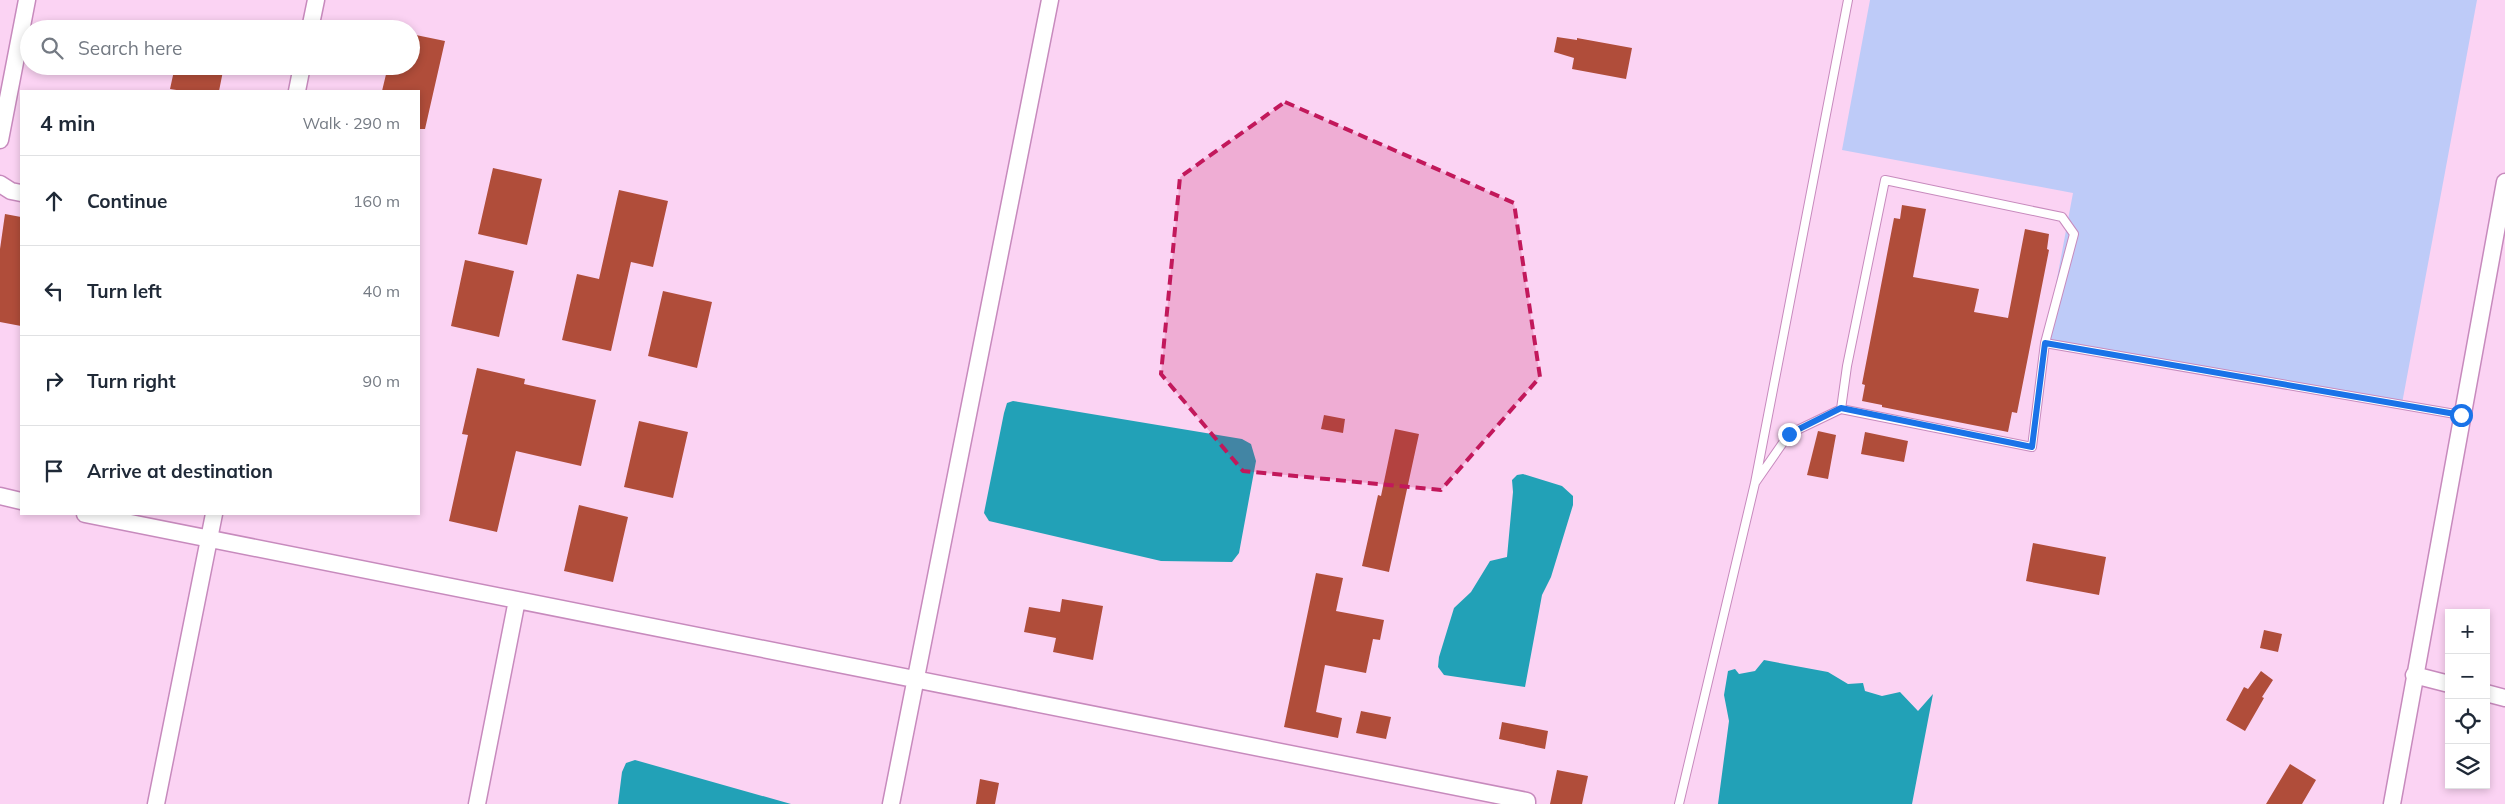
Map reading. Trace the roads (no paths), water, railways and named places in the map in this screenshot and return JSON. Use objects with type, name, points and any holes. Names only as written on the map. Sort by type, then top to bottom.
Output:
[{"type":"street","points":[[23,20],[27,0]]},
{"type":"street","points":[[312,20],[316,0]]},
{"type":"street","points":[[891,804],[1050,0]]},
{"type":"street","points":[[0,140],[20,36]]},
{"type":"street","points":[[298,90],[301,75]]},
{"type":"street","points":[[2392,804],[2461,415],[2505,182]]},
{"type":"street","points":[[0,496],[20,501]]},
{"type":"street","points":[[90,515],[1518,799],[1527,801],[1527,804]]},
{"type":"street","points":[[156,804],[214,515]]},
{"type":"street","points":[[477,804],[517,600]]},
{"type":"street","points":[[2414,675],[2445,683]]},
{"type":"street","points":[[2490,695],[2505,698]]},
{"type":"lane","points":[[1679,804],[1755,483],[1848,0]]},
{"type":"lane","points":[[1755,483],[1789,434],[1841,408],[2032,447],[2045,343],[2074,234],[2062,217],[1885,180],[1841,408]]},
{"type":"lane","points":[[2045,343],[2461,415]]}]
